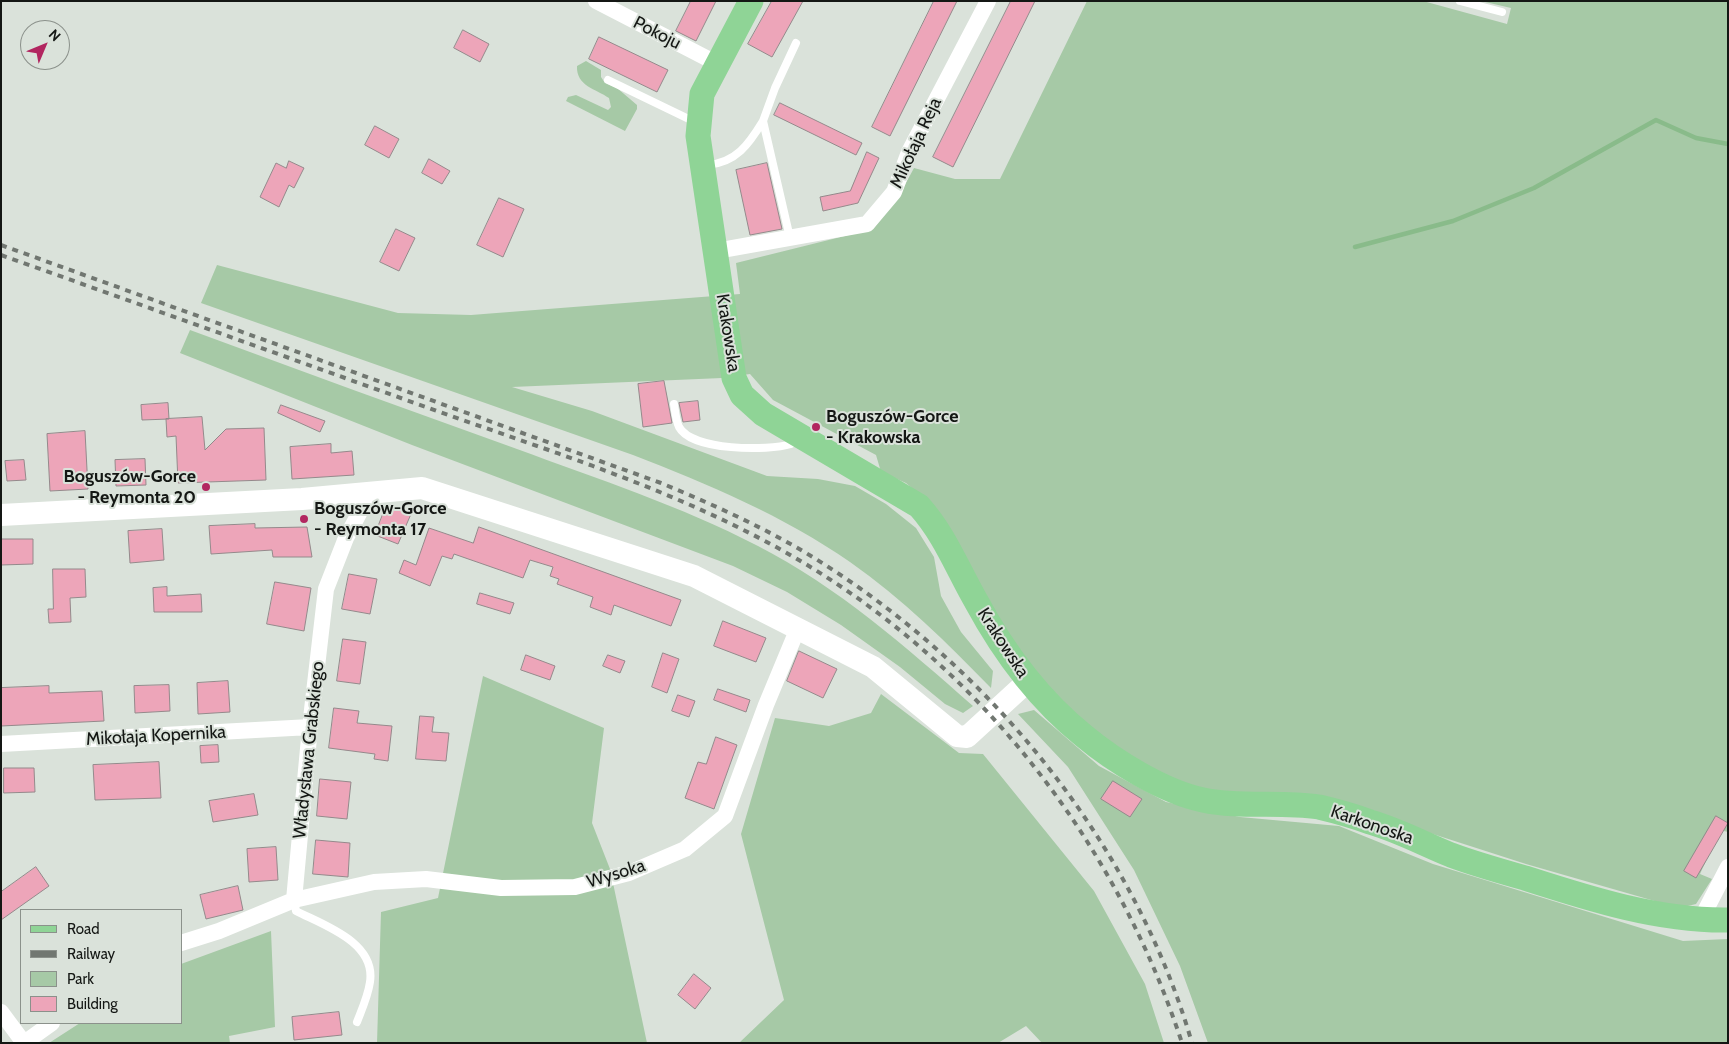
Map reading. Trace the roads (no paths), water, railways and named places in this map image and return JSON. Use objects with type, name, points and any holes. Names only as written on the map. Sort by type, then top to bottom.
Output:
[{"type":"main road","name":"Krakowska","points":[[751,1],[702,94],[698,136],[734,378],[742,395],[763,414],[919,506],[935,524],[1026,690]]},
{"type":"main road","name":"Karkonoska","points":[[1026,690],[1083,736],[1123,765],[1162,784],[1203,800],[1318,807],[1372,822],[1453,856],[1573,894],[1664,916],[1700,920],[1728,920]]},
{"type":"street","name":"Pokoju","points":[[596,1],[718,64]]},
{"type":"street","name":"Mikołaja Reja","points":[[717,258],[790,238],[867,224],[894,192],[909,152],[988,1]]},
{"type":"street","points":[[1,515],[302,499],[371,491],[422,488],[694,576],[873,667],[957,736],[967,737],[978,726],[1026,690]]},
{"type":"street","name":"Władysława Grabskiego","points":[[294,900],[310,727],[326,589],[346,538],[371,491]]},
{"type":"street","name":"Wysoka","points":[[294,900],[374,882],[426,878],[501,888],[575,887],[629,873],[684,850],[725,816],[766,705],[798,628]]},
{"type":"street","name":"Mikołaja Kopernika","points":[[1,744],[310,727]]},
{"type":"street","points":[[1700,920],[1728,867]]},
{"type":"street","points":[[182,943],[218,931],[294,900]]},
{"type":"street","points":[[1,1012],[24,1043],[51,1024]]},
{"type":"lane","points":[[1460,1],[1502,12]]},
{"type":"lane","points":[[702,165],[725,162],[737,155],[750,142],[763,121],[775,88],[796,44]]},
{"type":"lane","points":[[608,80],[699,124]]},
{"type":"lane","points":[[763,121],[790,238]]},
{"type":"lane","points":[[674,404],[679,427],[682,432],[686,436],[710,444],[740,448],[780,448],[791,444],[798,435]]},
{"type":"lane","points":[[294,900],[296,911],[341,933],[358,948],[367,963],[371,979],[367,997],[357,1022]]},
{"type":"waterway","points":[[1355,247],[1453,221],[1534,188],[1656,120],[1696,138],[1728,144]]},
{"type":"railway","points":[[1,245],[661,483],[749,522],[833,570],[894,614],[952,663],[1005,717],[1054,775],[1098,837],[1136,903],[1167,972],[1192,1043]]},
{"type":"railway","points":[[1,255],[561,454],[643,485],[724,520],[763,540],[836,583],[903,633],[965,689],[1021,751],[1071,817],[1115,889],[1152,964],[1182,1043]]},
{"type":"place","name":"Boguszów-Gorce - Krakowska","points":[[816,427]]},
{"type":"place","name":"Boguszów-Gorce - Reymonta 20","points":[[206,487]]},
{"type":"place","name":"Boguszów-Gorce - Reymonta 17","points":[[304,519]]}]
